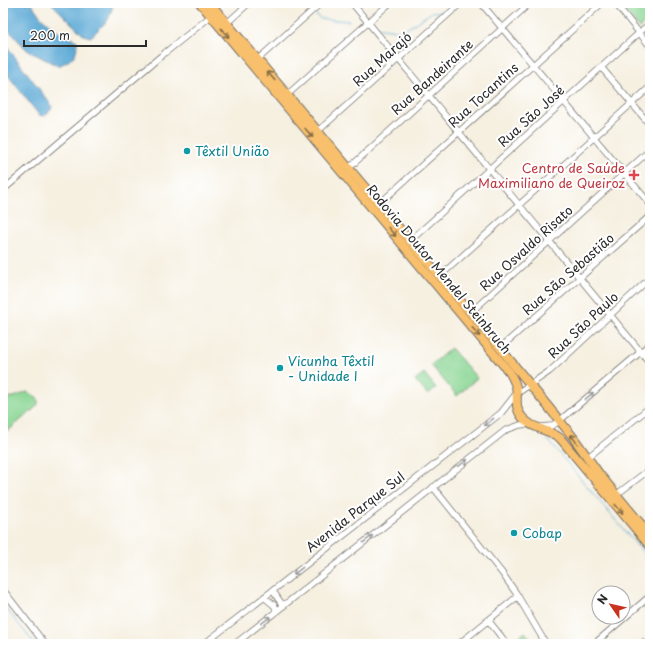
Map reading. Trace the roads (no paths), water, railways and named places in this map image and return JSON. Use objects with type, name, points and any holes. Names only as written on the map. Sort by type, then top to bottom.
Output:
[{"type":"highway","name":"Rodovia Doutor Mendel Steinbruch","points":[[200,3],[501,361],[513,378],[517,389],[517,404],[522,416],[532,425]]},
{"type":"highway","name":"Rodovia Doutor Mendel Steinbruch","points":[[210,3],[500,348],[573,437],[587,458],[616,495],[650,535]]},
{"type":"highway","points":[[532,425],[552,432],[560,438],[650,546]]},
{"type":"street","points":[[227,23],[249,3]]},
{"type":"street","points":[[257,60],[321,3]]},
{"type":"street","points":[[352,3],[550,241],[610,316],[650,362]]},
{"type":"street","points":[[287,95],[390,3]]},
{"type":"street","name":"Rua Marajó","points":[[318,132],[461,3]]},
{"type":"street","points":[[481,3],[650,204]]},
{"type":"street","name":"Rua Bandeirante","points":[[349,168],[530,3]]},
{"type":"street","name":"Rua Tocantins","points":[[379,204],[602,3]]},
{"type":"street","points":[[615,3],[650,46]]},
{"type":"street","points":[[3,190],[160,56],[211,16]]},
{"type":"street","name":"Rua São José","points":[[410,240],[650,23]]},
{"type":"street","points":[[601,67],[650,125]]},
{"type":"street","points":[[439,277],[650,87]]},
{"type":"street","name":"Rua Osvaldo Risato","points":[[470,313],[650,150]]},
{"type":"street","name":"Rua São Sebastião","points":[[500,348],[650,216]]},
{"type":"street","name":"Rua São Paulo","points":[[516,394],[530,386],[550,370],[650,278]]},
{"type":"street","points":[[235,644],[506,430],[520,425],[551,426],[650,344]]},
{"type":"street","name":"Avenida Parque Sul","points":[[204,644],[501,413],[516,394]]},
{"type":"street","points":[[587,458],[650,407]]},
{"type":"street","points":[[616,495],[650,469]]},
{"type":"street","points":[[433,487],[502,573],[518,596],[546,644]]},
{"type":"street","points":[[3,590],[45,644]]},
{"type":"street","points":[[273,591],[281,603],[285,605]]},
{"type":"street","points":[[459,644],[518,596]]},
{"type":"street","points":[[594,644],[650,596]]},
{"type":"street","points":[[264,597],[275,606],[276,612]]},
{"type":"street","points":[[488,620],[507,644]]},
{"type":"street","points":[[466,638],[471,644]]},
{"type":"water","points":[[8,3],[31,3],[41,17],[58,32],[77,41],[76,51],[73,57],[67,62],[58,66],[27,50],[3,24],[3,7]]},
{"type":"water","points":[[51,3],[110,3],[113,6],[108,20],[91,37],[83,35]]},
{"type":"water","points":[[3,41],[52,106],[51,110],[44,116],[39,115],[3,69]]},
{"type":"waterway","points":[[302,3],[309,7]]},
{"type":"waterway","points":[[376,27],[403,31],[432,12],[445,11]]},
{"type":"waterway","points":[[314,13],[321,19],[349,21]]},
{"type":"waterway","points":[[547,439],[650,561]]},
{"type":"waterway","points":[[3,605],[35,644]]},
{"type":"place","name":"Têxtil União","points":[[187,151]]},
{"type":"place","name":"Centro de Saúde Maximiliano de Queiroz","points":[[634,175]]},
{"type":"place","name":"Vicunha Têxtil - Unidade I","points":[[280,368]]},
{"type":"place","name":"Cobap","points":[[514,533]]}]
